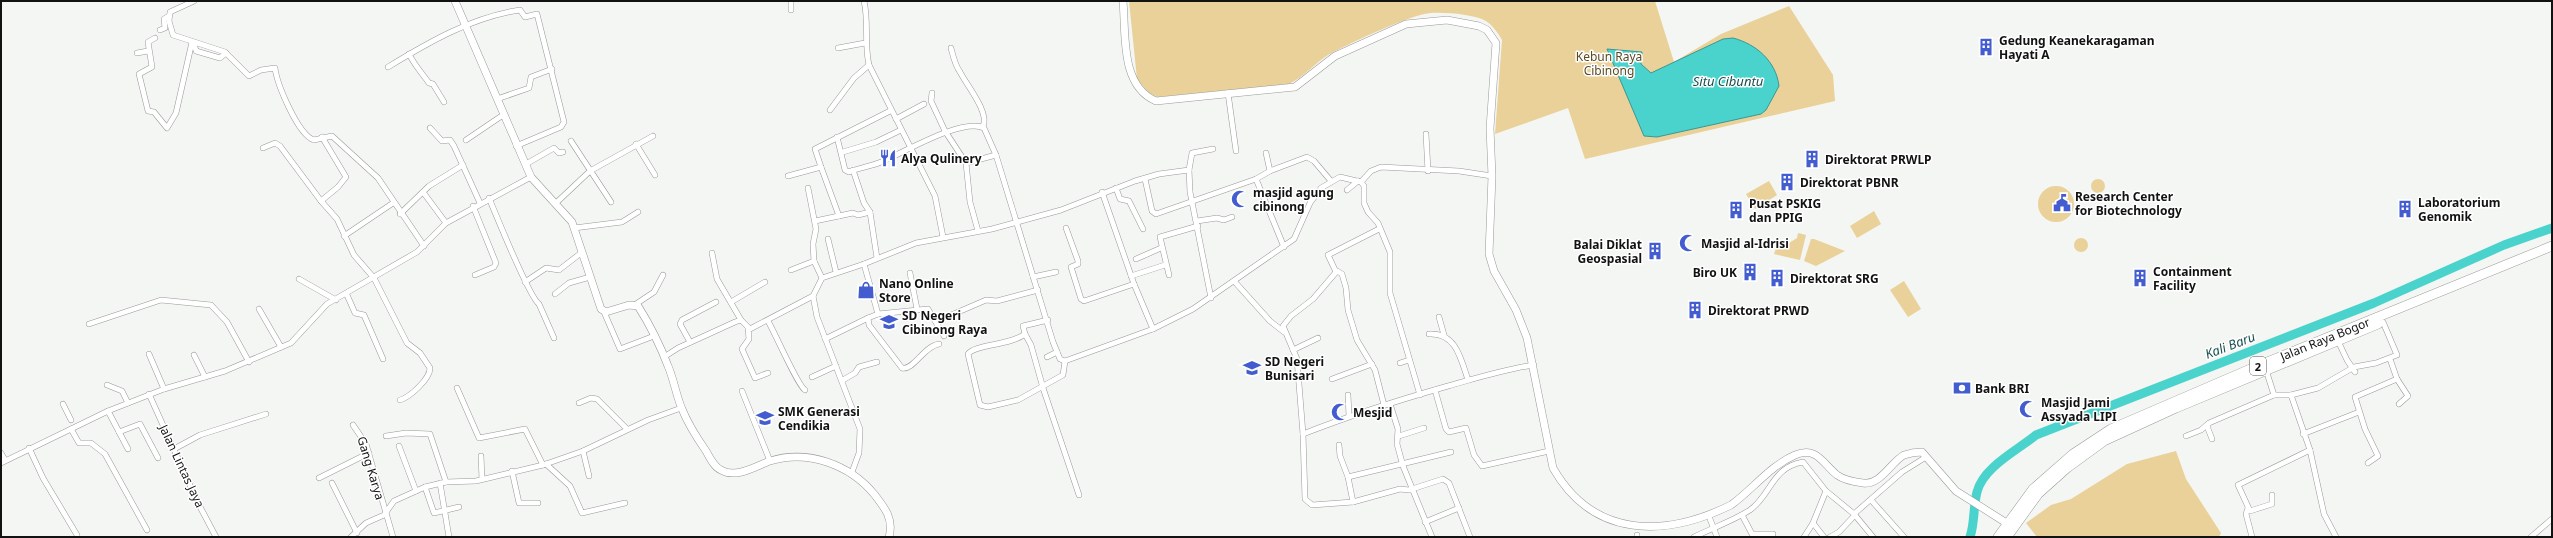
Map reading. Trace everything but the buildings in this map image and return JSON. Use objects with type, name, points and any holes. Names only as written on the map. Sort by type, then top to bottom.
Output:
[{"type":"highway","name":"Jalan Raya Bogor","points":[[2009,536],[2038,494],[2090,449],[2116,435],[2259,370],[2552,246]]},
{"type":"highway","name":"Jalan Raya Bogor","points":[[1998,537],[2034,489],[2064,461],[2096,438],[2160,407],[2338,341],[2552,253]]},
{"type":"street","points":[[160,30],[165,28],[164,19],[172,10],[194,1]]},
{"type":"street","points":[[455,1],[516,146],[531,177],[569,217],[574,228],[599,306],[604,312],[620,349],[654,336]]},
{"type":"street","points":[[791,1],[791,10]]},
{"type":"street","points":[[864,1],[867,18],[865,43],[869,64],[890,111],[896,119],[936,196],[944,237]]},
{"type":"street","points":[[1123,1],[1129,65],[1132,78],[1141,92],[1156,101],[1298,86],[1335,56],[1406,24],[1447,20],[1479,26],[1487,30],[1496,43],[1490,128],[1492,176],[1489,254],[1494,271],[1523,326],[1534,365],[1553,468],[1559,480],[1581,507],[1594,518],[1616,530]]},
{"type":"street","points":[[388,67],[409,54],[465,26],[506,12],[521,10],[525,17],[536,14],[552,69],[563,126],[516,146]]},
{"type":"street","points":[[168,16],[173,35],[226,53],[249,76],[261,70],[275,68],[285,100],[308,136],[314,140],[332,136],[378,178],[392,203],[424,246]]},
{"type":"street","points":[[155,38],[148,42],[148,50],[152,67],[139,72],[140,81],[148,111],[154,112],[168,128],[177,108],[193,42]]},
{"type":"street","points":[[193,42],[196,51],[213,57],[220,58],[226,53]]},
{"type":"street","points":[[838,48],[865,43]]},
{"type":"street","points":[[951,48],[960,72],[979,103],[984,123],[983,126],[996,155],[1015,222],[1060,359],[1065,361],[1153,329],[1211,298],[1284,247],[1295,237],[1316,193],[1330,181],[1344,177],[1360,181],[1364,186],[1364,203],[1368,212],[1378,223],[1390,252],[1390,293],[1420,395]]},
{"type":"street","points":[[137,53],[148,50]]},
{"type":"street","points":[[409,54],[418,71],[423,74],[429,83],[433,84],[444,102]]},
{"type":"street","points":[[830,110],[854,78],[869,64]]},
{"type":"street","points":[[497,99],[529,88],[531,77],[552,69]]},
{"type":"street","points":[[932,93],[931,101],[945,131],[966,163],[970,202],[978,231]]},
{"type":"street","points":[[1228,94],[1236,151]]},
{"type":"street","points":[[896,119],[924,104]]},
{"type":"street","points":[[840,216],[815,149],[890,111]]},
{"type":"street","points":[[466,140],[503,115]]},
{"type":"street","points":[[837,137],[843,152],[845,170],[853,170],[880,162],[897,152],[911,148],[945,131],[983,126]]},
{"type":"street","points":[[430,128],[442,141],[450,140],[463,164],[480,203]]},
{"type":"street","points":[[843,152],[876,142],[901,130]]},
{"type":"street","points":[[1426,134],[1428,171]]},
{"type":"street","points":[[556,203],[590,171],[636,144],[653,136]]},
{"type":"street","points":[[321,201],[338,187],[346,177],[322,137]]},
{"type":"street","points":[[571,141],[611,202]]},
{"type":"street","points":[[263,148],[274,143],[278,144],[321,201],[337,219],[344,236],[359,261],[365,265],[374,278],[407,343],[420,353],[430,368],[429,373],[419,385],[407,397],[400,400]]},
{"type":"street","points":[[636,144],[655,175]]},
{"type":"street","points":[[526,164],[554,148],[559,153],[563,152]]},
{"type":"street","points":[[1211,298],[1198,224],[1192,203],[1189,170],[1192,153],[1213,148]]},
{"type":"street","points":[[1266,153],[1270,171]]},
{"type":"street","points":[[966,163],[996,155]]},
{"type":"street","points":[[1145,179],[1154,214],[1192,203],[1256,179],[1270,171],[1307,157],[1314,161],[1330,181]]},
{"type":"street","points":[[400,214],[438,180],[463,164]]},
{"type":"street","points":[[788,176],[821,167]]},
{"type":"street","points":[[1347,190],[1371,171],[1381,167],[1428,171],[1459,171],[1492,176]]},
{"type":"street","points":[[853,170],[862,197],[870,212],[877,258]]},
{"type":"street","points":[[748,328],[768,321],[797,303],[813,296],[822,278],[836,272],[864,264],[913,244],[978,231],[1061,210],[1102,192],[1159,174],[1189,170]]},
{"type":"street","points":[[1,453],[3,461],[72,425],[164,389],[249,362],[295,340],[321,309],[347,295],[424,246],[437,228],[473,206],[531,177]]},
{"type":"street","points":[[1256,179],[1284,247]]},
{"type":"street","points":[[808,188],[816,232],[812,249],[814,261],[822,278]]},
{"type":"street","points":[[1116,188],[1120,199],[1129,201],[1135,208],[1143,229]]},
{"type":"street","points":[[423,192],[446,223]]},
{"type":"street","points":[[1102,192],[1131,276],[1153,329]]},
{"type":"street","points":[[489,198],[525,282],[534,301],[540,306],[554,338]]},
{"type":"street","points":[[344,236],[392,203]]},
{"type":"street","points":[[473,206],[496,264],[494,267],[475,275]]},
{"type":"street","points":[[574,228],[622,222],[638,212]]},
{"type":"street","points":[[815,221],[853,212],[858,215],[870,212]]},
{"type":"street","points":[[1169,275],[1161,248],[1161,236],[1216,218],[1224,220],[1232,217]]},
{"type":"street","points":[[1066,228],[1078,261],[1071,268],[1081,299],[1088,299],[1134,284]]},
{"type":"street","points":[[1380,229],[1328,255],[1336,272],[1342,274],[1348,310],[1356,340],[1372,364],[1399,436],[1397,444],[1403,466],[1411,489],[1432,537]]},
{"type":"street","points":[[828,239],[836,272]]},
{"type":"street","points":[[1136,259],[1161,248]]},
{"type":"street","points":[[525,282],[546,268],[559,270],[581,253]]},
{"type":"street","points":[[712,253],[717,279],[732,302],[741,320],[748,328],[749,339],[742,349],[755,378],[768,373]]},
{"type":"street","points":[[791,270],[814,261]]},
{"type":"street","points":[[864,264],[878,314]]},
{"type":"street","points":[[1131,276],[1165,265]]},
{"type":"street","points":[[1033,277],[1056,272]]},
{"type":"street","points":[[1336,272],[1313,299],[1287,319],[1283,326],[1284,332],[1297,359],[1307,502],[1317,505],[1353,502],[1400,489],[1411,489],[1443,479],[1448,483],[1470,537]]},
{"type":"street","points":[[910,273],[917,309]]},
{"type":"street","points":[[604,312],[636,304],[654,292],[664,275]]},
{"type":"street","points":[[555,294],[569,283],[590,278]]},
{"type":"street","points":[[299,279],[336,300]]},
{"type":"street","points":[[732,302],[764,282]]},
{"type":"street","points":[[1234,282],[1270,321],[1284,332]]},
{"type":"street","points":[[949,316],[986,300],[997,301],[1038,290]]},
{"type":"street","points":[[347,295],[355,313],[364,315],[383,359]]},
{"type":"street","points":[[813,296],[825,339],[843,380],[860,429],[859,453],[852,472]]},
{"type":"street","points":[[88,324],[156,301],[180,300],[211,304],[228,322],[249,362]]},
{"type":"street","points":[[690,342],[680,324],[682,320],[716,302]]},
{"type":"street","points":[[636,304],[664,357],[681,408],[699,440],[719,470],[731,473],[747,470],[770,461],[792,458],[819,460],[852,472],[863,481],[882,504],[891,530]]},
{"type":"street","points":[[259,309],[281,347]]},
{"type":"street","points":[[825,339],[878,314],[917,309],[929,310],[944,336]]},
{"type":"street","points":[[1439,317],[1444,335],[1454,344],[1468,380]]},
{"type":"street","points":[[868,318],[877,337],[904,369],[910,367],[929,347],[939,344]]},
{"type":"street","points":[[664,357],[690,342],[741,320]]},
{"type":"street","points":[[1048,320],[1022,328],[1031,345],[1043,388],[1079,495]]},
{"type":"street","points":[[768,321],[787,356],[799,385],[805,390]]},
{"type":"street","points":[[2186,436],[2207,426],[2209,423],[2274,394],[2292,395],[2326,385],[2354,369],[2390,359],[2397,355],[2383,322]]},
{"type":"street","points":[[1025,334],[999,346],[972,349],[968,354],[980,404],[984,407],[1018,400],[1043,388],[1062,375],[1065,361]]},
{"type":"street","points":[[1429,334],[1444,335]]},
{"type":"street","points":[[1293,350],[1318,338]]},
{"type":"street","points":[[2338,341],[2347,360],[2354,369]]},
{"type":"street","points":[[1047,357],[1057,352]]},
{"type":"street","points":[[149,354],[164,389]]},
{"type":"street","points":[[194,355],[205,377]]},
{"type":"street","points":[[2390,359],[2398,379],[2408,396],[2399,404]]},
{"type":"street","points":[[1400,363],[1409,360]]},
{"type":"street","points":[[843,380],[855,373],[859,366],[877,362]]},
{"type":"street","points":[[1332,378],[1372,364]]},
{"type":"street","points":[[1303,434],[1349,416],[1468,380],[1534,365]]},
{"type":"street","points":[[812,377],[836,366]]},
{"type":"street","points":[[2259,370],[2274,394]]},
{"type":"street","points":[[2368,463],[2378,456],[2358,412],[2355,397],[2398,379]]},
{"type":"street","points":[[107,385],[123,392],[128,403]]},
{"type":"street","points":[[457,388],[479,438],[525,429],[544,464],[570,486],[582,513],[625,503]]},
{"type":"street","points":[[1435,390],[1446,429],[1449,432],[1466,428],[1474,455],[1482,466],[1549,451]]},
{"type":"street","points":[[742,391],[770,461]]},
{"type":"street","name":"Jalan Lintas Jaya","points":[[150,394],[198,503],[216,537]]},
{"type":"street","points":[[1348,395],[1349,416]]},
{"type":"street","points":[[2292,395],[2303,434],[2310,450],[2324,514],[2336,537]]},
{"type":"street","points":[[579,403],[591,398],[597,399],[627,430]]},
{"type":"street","points":[[63,404],[79,443],[91,443],[105,454],[147,530]]},
{"type":"street","points":[[351,537],[366,523],[385,514],[394,501],[425,487],[443,482],[472,482],[544,464],[583,451],[627,430],[681,408]]},
{"type":"street","points":[[108,411],[128,449]]},
{"type":"street","points":[[2303,434],[2358,412]]},
{"type":"street","points":[[174,448],[200,435],[266,414]]},
{"type":"street","points":[[119,432],[140,424],[158,458]]},
{"type":"street","name":"Gang Karya","points":[[353,425],[363,437],[369,453],[385,514],[393,537]]},
{"type":"street","points":[[2207,426],[2212,439]]},
{"type":"street","points":[[1399,436],[1424,428]]},
{"type":"street","points":[[386,436],[406,433],[430,434],[443,482],[444,512],[448,537]]},
{"type":"street","points":[[1339,445],[1340,456],[1348,477],[1353,502]]},
{"type":"street","points":[[399,446],[416,491]]},
{"type":"street","points":[[29,448],[43,478],[77,535]]},
{"type":"street","points":[[2272,495],[2272,504],[2254,512],[2248,508],[2238,485],[2310,450]]},
{"type":"street","points":[[583,451],[589,476]]},
{"type":"street","points":[[1677,532],[1710,519],[1741,497],[1769,471],[1794,455],[1808,451],[1820,457],[1838,476],[1865,484],[1873,482],[1905,455],[1922,452],[1964,496],[2008,524]]},
{"type":"street","points":[[1348,477],[1403,466],[1451,452]]},
{"type":"street","points":[[319,478],[369,453]]},
{"type":"street","points":[[481,456],[482,480]]},
{"type":"street","points":[[1830,537],[1839,532],[1855,515],[1902,472],[1926,457]]},
{"type":"street","points":[[1694,537],[1742,515],[1758,502],[1776,476],[1802,462],[1807,465],[1826,491],[1855,515],[1873,537]]},
{"type":"street","points":[[512,471],[519,503],[538,503]]},
{"type":"street","points":[[332,483],[357,533]]},
{"type":"street","points":[[425,487],[433,512],[444,512],[459,507]]},
{"type":"street","points":[[1804,537],[1813,523],[1826,491]]},
{"type":"street","points":[[1872,500],[1904,537]]},
{"type":"street","points":[[1425,522],[1459,508]]},
{"type":"street","points":[[2248,508],[2246,514],[2252,537]]},
{"type":"street","points":[[1742,515],[1752,534],[1773,534]]},
{"type":"street","points":[[1710,519],[1717,537]]},
{"type":"street","points":[[2531,537],[2552,519]]},
{"type":"street","points":[[1813,523],[1824,537]]},
{"type":"green space","name":"Kebun Raya Cibinong","points":[[1129,1],[1655,1],[1674,62],[1721,34],[1789,6],[1833,75],[1835,101],[1585,159],[1568,108],[1495,134],[1502,40],[1490,24],[1484,20],[1446,13],[1424,14],[1375,32],[1328,55],[1289,84],[1158,97],[1149,93],[1137,79]]},
{"type":"green space","points":[[2095,179],[2101,179],[2105,183],[2105,189],[2101,193],[2095,193],[2091,189],[2091,183]]},
{"type":"green space","points":[[1769,181],[1777,195],[1755,209],[1746,194]]},
{"type":"green space","points":[[2056,186],[2066,189],[2071,194],[2074,204],[2071,214],[2066,219],[2056,222],[2046,219],[2041,214],[2038,204],[2041,194],[2046,189]]},
{"type":"green space","points":[[1874,211],[1881,224],[1857,238],[1850,226]]},
{"type":"green space","points":[[1798,233],[1806,235],[1800,260],[1774,254],[1777,245],[1781,248],[1797,238]]},
{"type":"green space","points":[[2081,238],[2086,240],[2088,245],[2086,250],[2081,252],[2076,250],[2074,245],[2076,240]]},
{"type":"green space","points":[[1811,239],[1845,251],[1816,266],[1804,261]]},
{"type":"green space","points":[[1904,281],[1921,309],[1908,317],[1890,290]]},
{"type":"green space","points":[[2176,451],[2186,479],[2221,533],[2219,537],[2037,537],[2026,523],[2051,505],[2071,499],[2127,464]]},
{"type":"water","name":"Situ Cibuntu","points":[[1733,38],[1757,49],[1764,55],[1774,69],[1779,86],[1766,110],[1761,114],[1657,137],[1644,136],[1607,49],[1642,52],[1641,64],[1651,73],[1723,39]]},
{"type":"waterway","name":"Kali Baru","points":[[1970,537],[1973,526],[1977,492],[1986,475],[2002,460],[2036,435],[2374,303],[2504,245],[2552,228]]},
{"type":"place","name":"Gedung Keanekaragaman Hayati A","points":[[1986,47]]},
{"type":"place","name":"Alya Qulinery","points":[[888,158]]},
{"type":"place","name":"Direktorat PRWLP","points":[[1812,159]]},
{"type":"place","name":"Direktorat PBNR","points":[[1787,182]]},
{"type":"place","name":"masjid agung cibinong","points":[[1240,199]]},
{"type":"place","name":"Research Center for Biotechnology","points":[[2062,203]]},
{"type":"place","name":"Laboratorium Genomik","points":[[2405,209]]},
{"type":"place","name":"Pusat PSKIG dan PPIG","points":[[1736,210]]},
{"type":"place","name":"Masjid al-Idrisi","points":[[1688,243]]},
{"type":"place","name":"Balai Diklat Geospasial","points":[[1655,251]]},
{"type":"place","name":"Biro UK","points":[[1750,272]]},
{"type":"place","name":"Direktorat SRG","points":[[1777,278]]},
{"type":"place","name":"Containment Facility","points":[[2140,278]]},
{"type":"place","name":"Nano Online Store","points":[[866,290]]},
{"type":"place","name":"Direktorat PRWD","points":[[1695,310]]},
{"type":"place","name":"SD Negeri Cibinong Raya","points":[[889,322]]},
{"type":"place","name":"SD Negeri Bunisari","points":[[1252,368]]},
{"type":"place","name":"Bank BRI","points":[[1962,388]]},
{"type":"place","name":"Masjid Jami Assyada LIPI","points":[[2028,409]]},
{"type":"place","name":"Mesjid","points":[[1340,412]]},
{"type":"place","name":"SMK Generasi Cendikia","points":[[765,418]]}]
